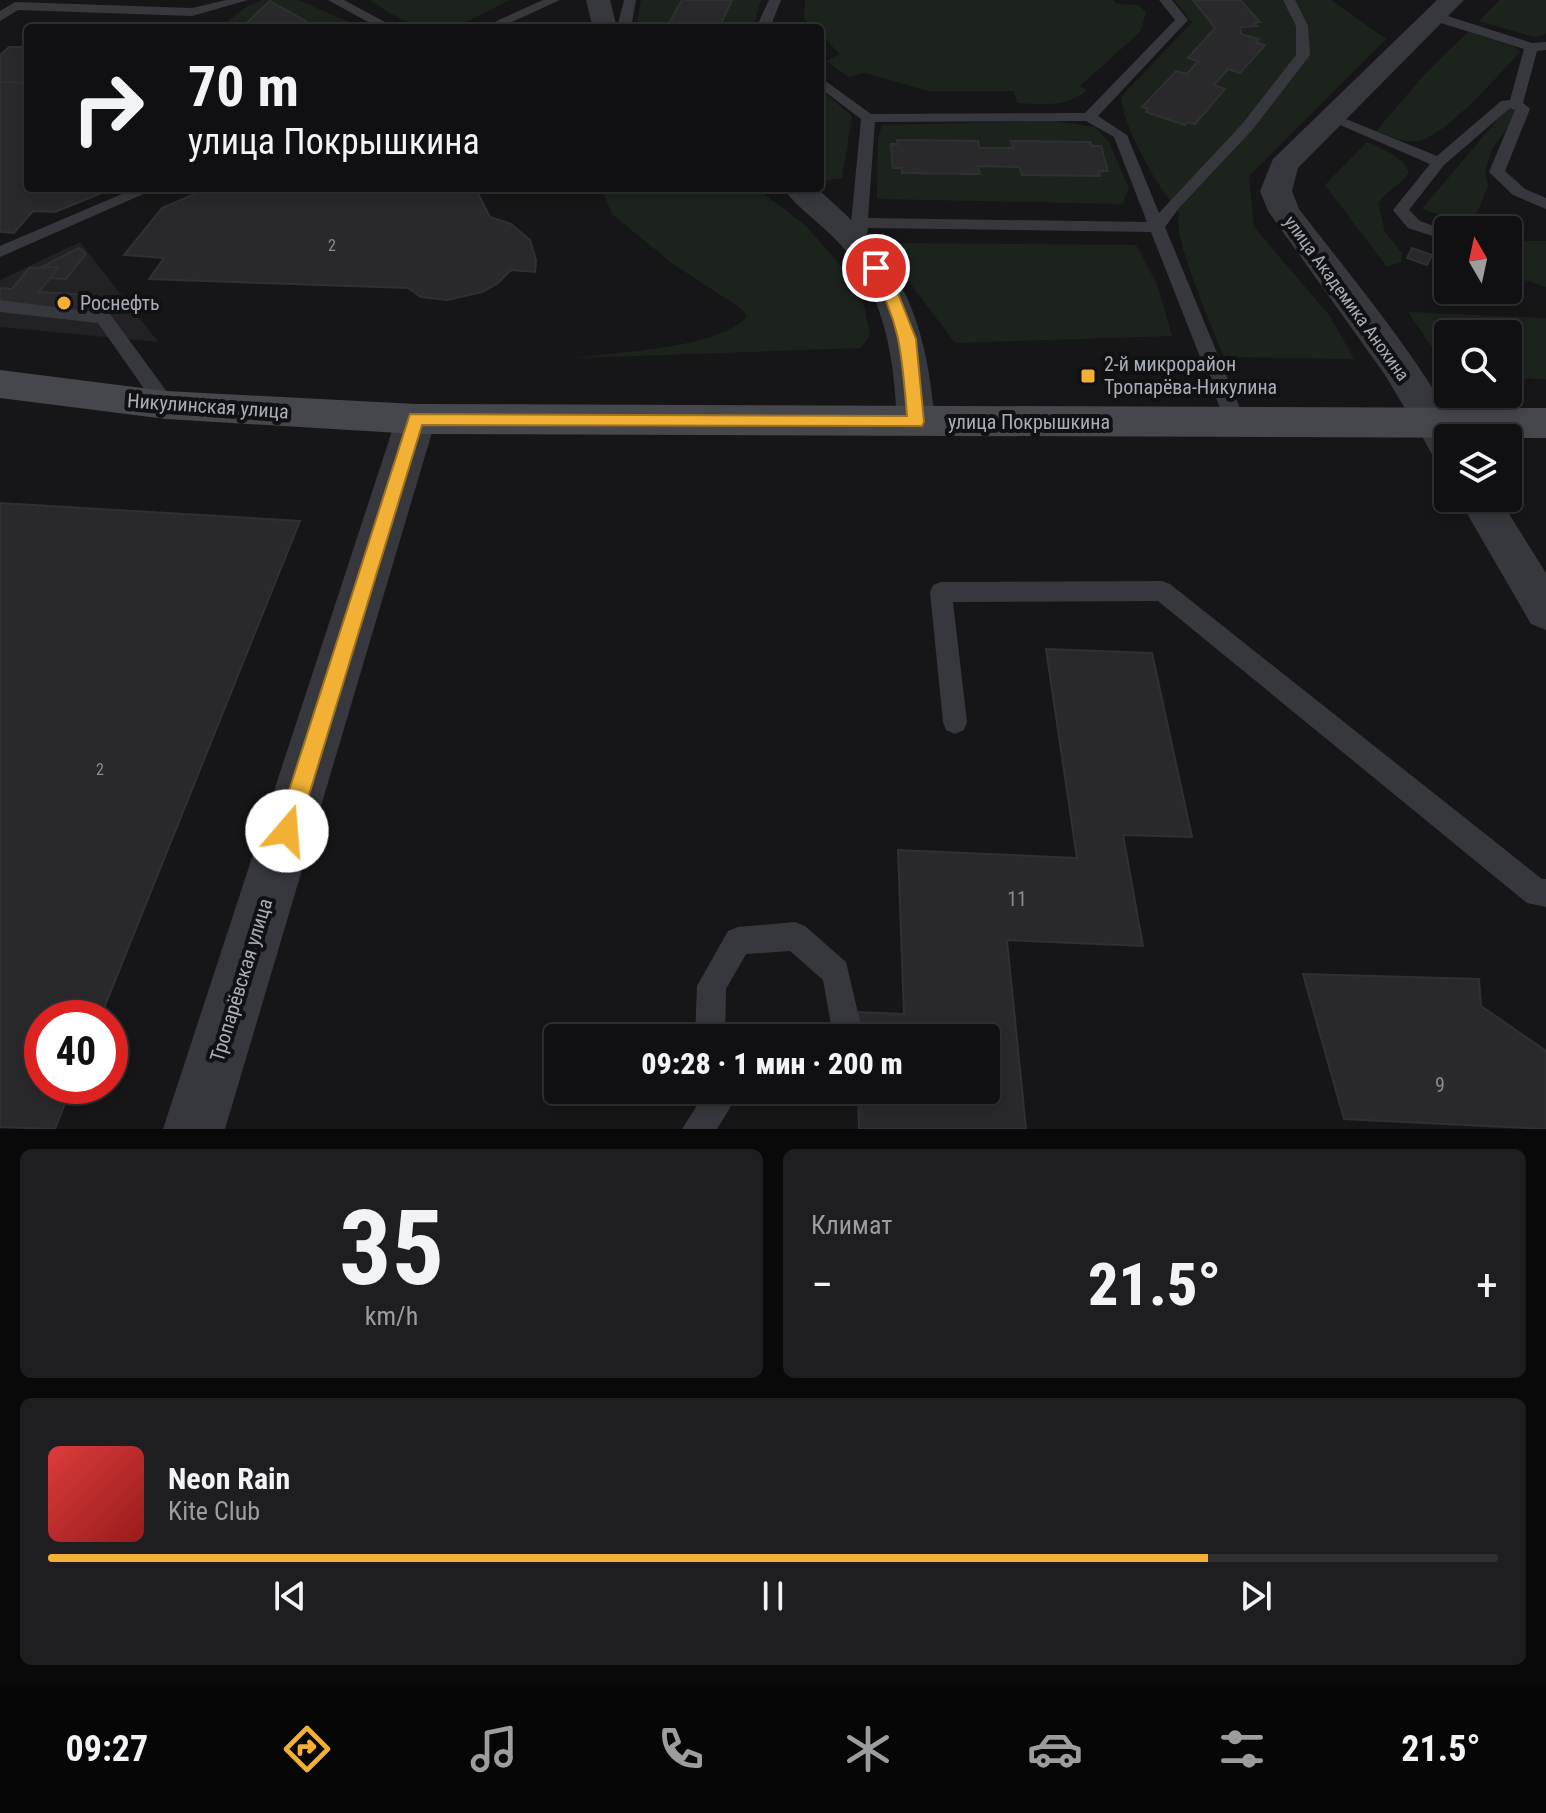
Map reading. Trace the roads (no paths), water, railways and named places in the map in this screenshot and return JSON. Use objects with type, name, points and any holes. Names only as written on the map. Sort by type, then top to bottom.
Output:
[{"type":"main road","name":"Никулинская улица","points":[[0,384],[166,405],[416,419]]},
{"type":"main road","name":"улица Покрышкина","points":[[416,419],[1236,423],[1434,435]]},
{"type":"main road","name":"улица Покрышкина","points":[[1522,426],[1546,423]]},
{"type":"street","points":[[598,0],[604,24]]},
{"type":"street","name":"улица Академика Анохина","points":[[1434,425],[1398,366],[1298,232],[1284,211],[1276,191],[1284,165],[1442,8]]},
{"type":"street","points":[[803,192],[860,234],[890,291],[908,339],[916,422]]},
{"type":"street","name":"Тропарёвская улица","points":[[194,1129],[416,419]]},
{"type":"street","points":[[1486,512],[1546,611]]},
{"type":"lane","points":[[0,17],[16,3],[192,12],[242,0]]},
{"type":"lane","points":[[334,0],[381,24]]},
{"type":"lane","points":[[497,24],[554,0]]},
{"type":"lane","points":[[625,24],[630,0]]},
{"type":"lane","points":[[765,24],[775,0]]},
{"type":"lane","points":[[1089,117],[1182,20],[1165,0]]},
{"type":"lane","points":[[1157,227],[1173,205],[1248,126],[1303,55],[1302,26],[1289,0]]},
{"type":"lane","points":[[1442,8],[1539,47],[1516,104]]},
{"type":"lane","points":[[182,24],[192,12]]},
{"type":"lane","points":[[824,84],[868,118],[1089,117],[1120,135],[1236,423]]},
{"type":"lane","points":[[1434,231],[1409,222],[1402,216],[1401,210],[1439,162],[1506,104],[1516,104],[1523,109],[1497,172],[1519,192],[1546,204]]},
{"type":"lane","points":[[868,118],[860,234],[1157,227]]},
{"type":"lane","points":[[1331,118],[1439,162]]},
{"type":"lane","points":[[0,252],[140,192]]},
{"type":"lane","points":[[0,306],[104,318],[166,405]]},
{"type":"lane","points":[[955,722],[941,592],[1162,591],[1537,893],[1546,893]]},
{"type":"lane","points":[[711,1024],[712,986],[738,941],[795,936],[836,972],[846,1024]]},
{"type":"lane","points":[[698,1129],[716,1104]]},
{"type":"place","name":"Роснефть","points":[[64,303]]},
{"type":"place","name":"2-й микрорайон Тропарёва-Никулина","points":[[1088,376]]}]
